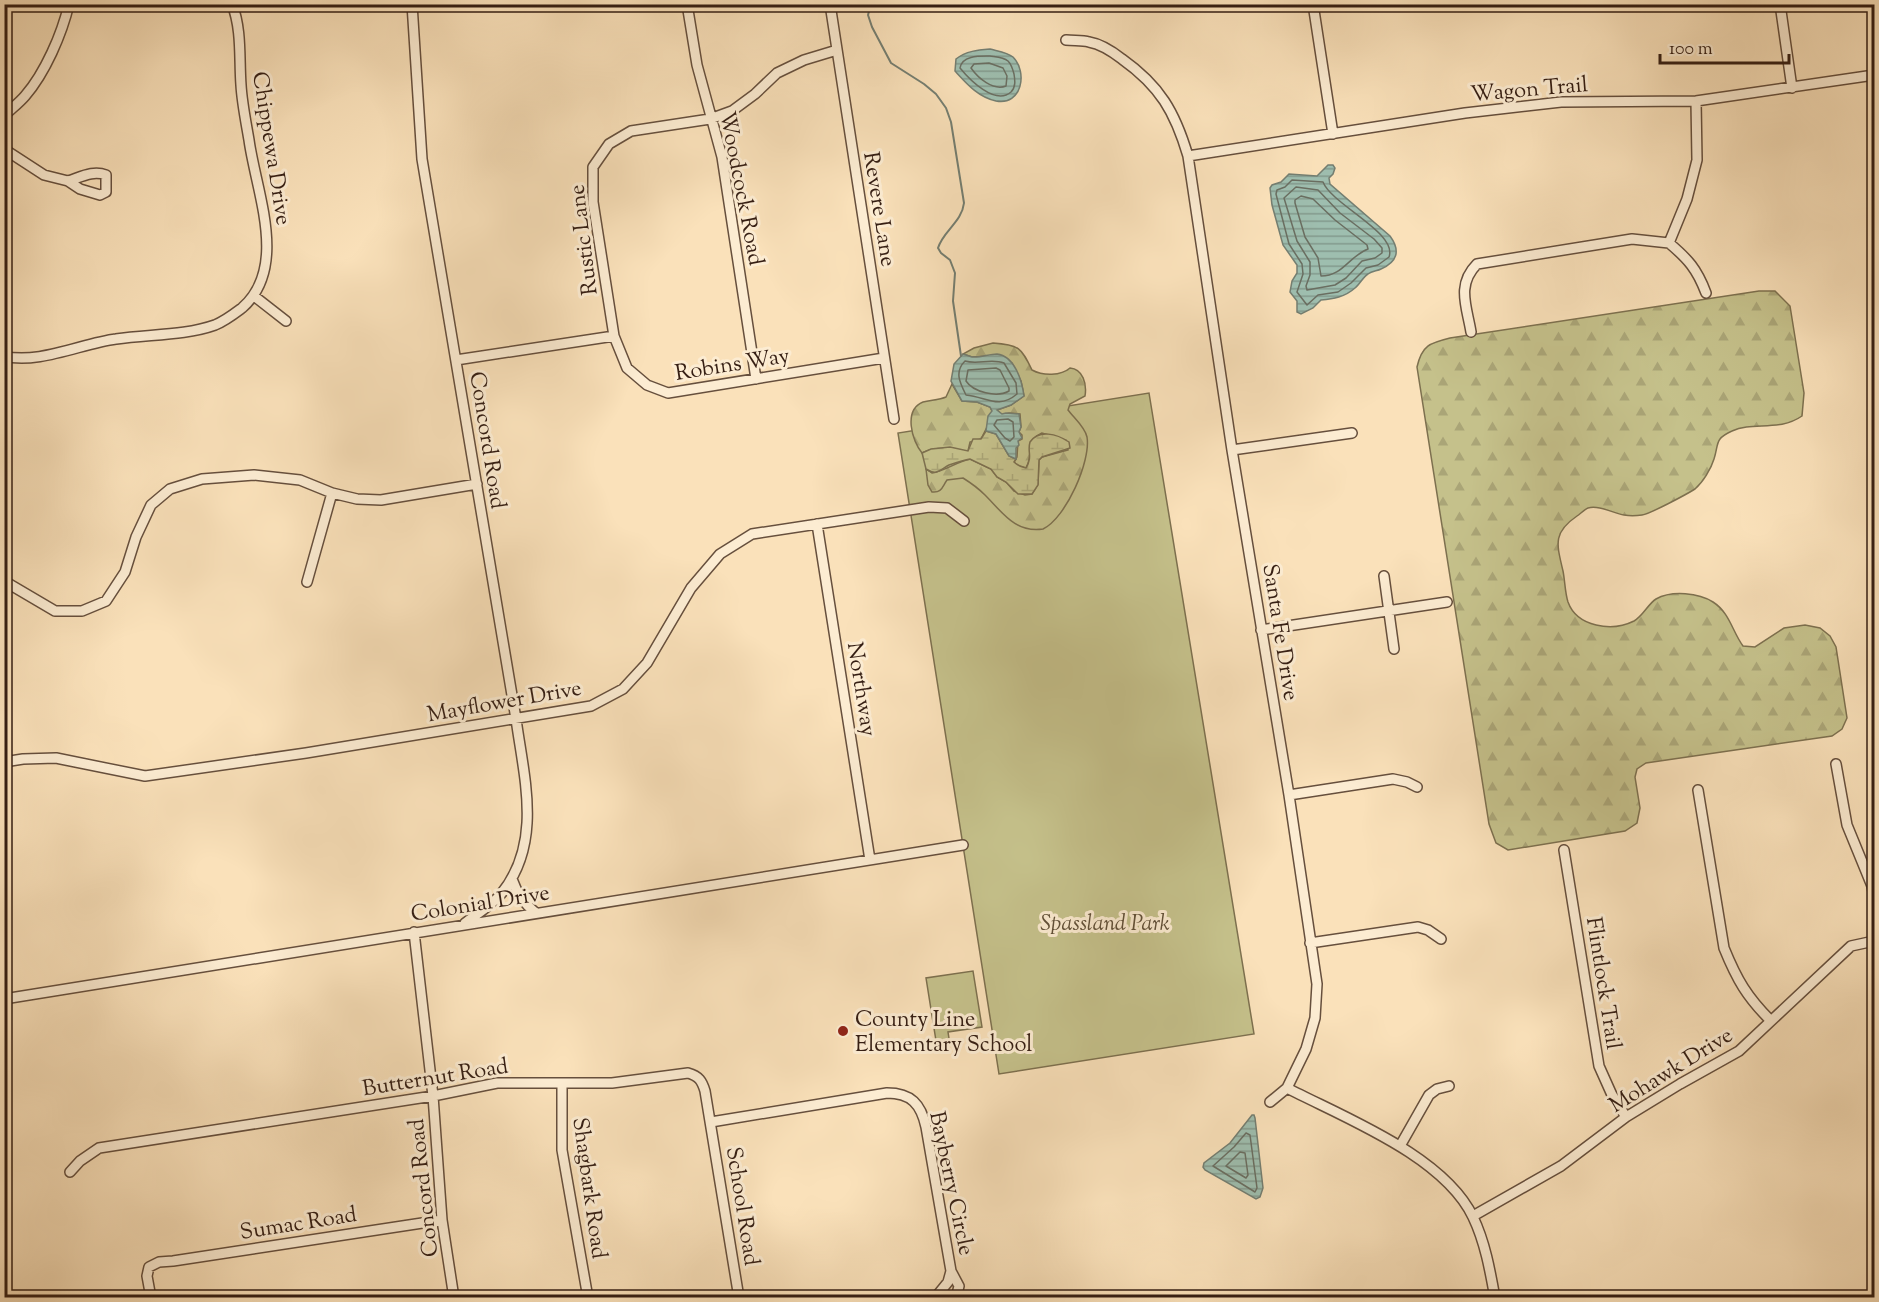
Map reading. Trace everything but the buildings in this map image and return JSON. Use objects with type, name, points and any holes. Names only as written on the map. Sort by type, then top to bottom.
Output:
[{"type":"street","points":[[4,116],[26,95],[47,62],[64,25],[69,4]]},
{"type":"street","name":"Chippewa Drive","points":[[4,356],[30,357],[110,340],[217,325],[232,316],[254,296],[266,265],[267,235],[252,162],[241,89],[238,25],[232,4]]},
{"type":"street","name":"Concord Road","points":[[412,4],[422,159],[529,807],[526,843],[512,879],[500,896],[464,925]]},
{"type":"street","name":"Woodcock Road","points":[[687,4],[710,118],[722,157],[756,379]]},
{"type":"street","name":"Revere Lane","points":[[830,4],[894,419]]},
{"type":"street","points":[[1312,4],[1333,134]]},
{"type":"street","points":[[1780,4],[1792,88]]},
{"type":"street","name":"Santa Fe Drive","points":[[1066,40],[1091,42],[1113,53],[1143,74],[1165,99],[1180,128],[1188,156],[1317,984],[1315,1018],[1306,1049],[1287,1088],[1270,1102]]},
{"type":"street","name":"Rustic Lane","points":[[614,336],[593,202],[593,167],[609,144],[631,131],[710,118],[732,111],[755,94],[777,73],[804,60],[837,50]]},
{"type":"street","name":"Wagon Trail","points":[[1188,156],[1465,112],[1561,102],[1696,100],[1875,75]]},
{"type":"street","points":[[1669,243],[1687,199],[1697,160],[1696,100]]},
{"type":"street","points":[[4,150],[44,175],[68,181]]},
{"type":"street","points":[[1471,332],[1464,285],[1468,273],[1477,264],[1632,239],[1669,243],[1688,258],[1706,292]]},
{"type":"street","points":[[254,296],[286,321]]},
{"type":"street","points":[[456,360],[614,336]]},
{"type":"street","name":"Robins Way","points":[[614,336],[627,368],[648,385],[668,393],[884,358]]},
{"type":"street","points":[[1232,450],[1352,433]]},
{"type":"street","points":[[4,581],[55,611],[82,611],[106,601],[125,572],[136,537],[151,505],[170,489],[202,479],[254,475],[300,480],[332,493],[357,499],[381,500],[477,484]]},
{"type":"street","points":[[307,582],[332,493]]},
{"type":"street","name":"Mayflower Drive","points":[[4,762],[56,758],[145,776],[306,753],[591,706],[623,689],[647,663],[691,588],[720,554],[752,534],[929,507],[947,508],[964,521]]},
{"type":"street","name":"Northway","points":[[817,524],[870,860]]},
{"type":"street","points":[[1384,576],[1394,649]]},
{"type":"street","points":[[1261,630],[1447,602]]},
{"type":"street","points":[[1836,764],[1847,825],[1875,896]]},
{"type":"street","points":[[1289,795],[1393,779],[1417,787]]},
{"type":"street","points":[[1698,790],[1724,948],[1734,973],[1750,999],[1771,1021]]},
{"type":"street","name":"Colonial Drive","points":[[4,999],[963,845]]},
{"type":"street","name":"Flintlock Trail","points":[[1564,850],[1599,1066],[1612,1095],[1626,1117]]},
{"type":"street","points":[[512,879],[526,906],[536,913]]},
{"type":"street","points":[[1310,943],[1418,927],[1442,939]]},
{"type":"street","name":"Concord Road","points":[[414,933],[433,1096],[442,1220],[454,1298]]},
{"type":"street","name":"Mohawk Drive","points":[[1473,1216],[1561,1166],[1626,1117],[1680,1083],[1739,1051],[1851,946],[1875,941]]},
{"type":"street","name":"Butternut Road","points":[[70,1172],[80,1161],[99,1148],[433,1096],[497,1083],[612,1083],[688,1073],[702,1081],[711,1122]]},
{"type":"street","name":"Shagbark Road","points":[[561,1083],[562,1150],[588,1298]]},
{"type":"street","points":[[1400,1146],[1429,1095],[1437,1089],[1449,1086]]},
{"type":"street","points":[[1287,1088],[1400,1146],[1444,1178],[1473,1216],[1485,1251],[1494,1296],[1474,1298]]},
{"type":"street","name":"Bayberry Circle","points":[[711,1122],[887,1093],[902,1093],[923,1113],[951,1271],[948,1282],[935,1298]]},
{"type":"street","name":"School Road","points":[[711,1122],[739,1298]]},
{"type":"street","name":"Sumac Road","points":[[151,1298],[147,1276],[149,1266],[159,1262],[442,1220]]},
{"type":"street","points":[[951,1271],[959,1286],[956,1298]]},
{"type":"green space","points":[[1759,291],[1775,291],[1790,306],[1804,393],[1802,416],[1784,424],[1740,428],[1726,434],[1718,442],[1711,467],[1698,486],[1653,511],[1633,516],[1597,508],[1584,510],[1563,528],[1558,540],[1566,595],[1568,602],[1579,617],[1596,625],[1606,626],[1634,621],[1653,601],[1662,596],[1685,594],[1700,596],[1719,606],[1743,646],[1755,647],[1784,628],[1805,625],[1820,628],[1830,636],[1836,647],[1847,718],[1842,729],[1832,736],[1646,763],[1637,769],[1635,777],[1640,808],[1637,823],[1625,831],[1508,850],[1496,843],[1489,824],[1417,367],[1421,354],[1428,346],[1450,338]]},
{"type":"green space","points":[[993,343],[1014,346],[1022,352],[1032,370],[1036,372],[1057,374],[1070,368],[1078,371],[1085,382],[1085,396],[1070,404],[1068,410],[1082,426],[1087,437],[1081,474],[1060,513],[1043,529],[1017,525],[980,490],[963,478],[947,480],[938,492],[932,492],[928,485],[926,469],[932,473],[937,472],[970,459],[991,469],[1014,491],[1025,495],[1032,494],[1038,484],[1039,460],[1042,457],[1068,450],[1066,440],[1042,433],[1030,444],[1030,457],[1026,468],[1014,462],[1017,457],[1018,441],[1022,439],[1019,432],[1020,414],[1002,415],[997,410],[1011,405],[1024,396],[1021,381],[1012,363],[999,355],[972,357],[963,354],[974,348]]},
{"type":"green space","points":[[952,384],[962,401],[977,402],[990,407],[992,411],[987,427],[981,439],[970,442],[968,451],[940,448],[922,453],[915,441],[911,426],[913,412],[923,402],[946,397]]},
{"type":"green space","name":"Spassland Park","points":[[1149,393],[1254,1034],[999,1074],[898,433]]},
{"type":"green space","points":[[986,431],[996,434],[1009,456],[1016,459],[1014,462],[1026,468],[1030,442],[1038,435],[1048,434],[1059,437],[1069,442],[1070,448],[1039,460],[1038,485],[1032,494],[1018,494],[991,469],[970,459],[949,465],[936,472],[926,469],[922,453],[931,449],[950,447],[968,451],[973,439],[981,439]]},
{"type":"green space","points":[[973,971],[982,1027],[948,1032],[950,1045],[937,1047],[926,978]]},
{"type":"water","points":[[990,49],[1013,57],[1018,63],[1020,86],[1012,98],[1005,101],[996,101],[984,96],[973,89],[955,71],[956,59],[960,56],[972,51]]},
{"type":"water","points":[[1328,165],[1333,165],[1335,168],[1329,178],[1330,184],[1390,236],[1395,246],[1396,256],[1391,263],[1366,275],[1347,294],[1321,300],[1313,308],[1301,314],[1297,312],[1297,301],[1290,292],[1292,281],[1297,273],[1297,265],[1283,245],[1272,205],[1270,188],[1289,174],[1317,176]]},
{"type":"water","points":[[963,354],[975,357],[997,354],[1009,359],[1013,364],[1024,396],[1011,405],[997,410],[1002,414],[1019,414],[1021,427],[1019,432],[1022,438],[1018,441],[1019,445],[1016,448],[1016,459],[1009,456],[996,434],[986,431],[988,416],[992,411],[990,407],[977,402],[962,401],[951,381],[954,364]]},
{"type":"water","points":[[1252,1115],[1255,1118],[1263,1188],[1260,1197],[1256,1199],[1203,1167],[1204,1163],[1230,1143]]},
{"type":"waterway","points":[[871,4],[868,15],[872,27],[891,63],[936,94],[946,108],[951,122],[964,203],[960,216],[944,236],[938,248],[950,260],[955,273],[953,301],[961,356]]},
{"type":"place","name":"County Line Elementary School","points":[[843,1031]]}]
